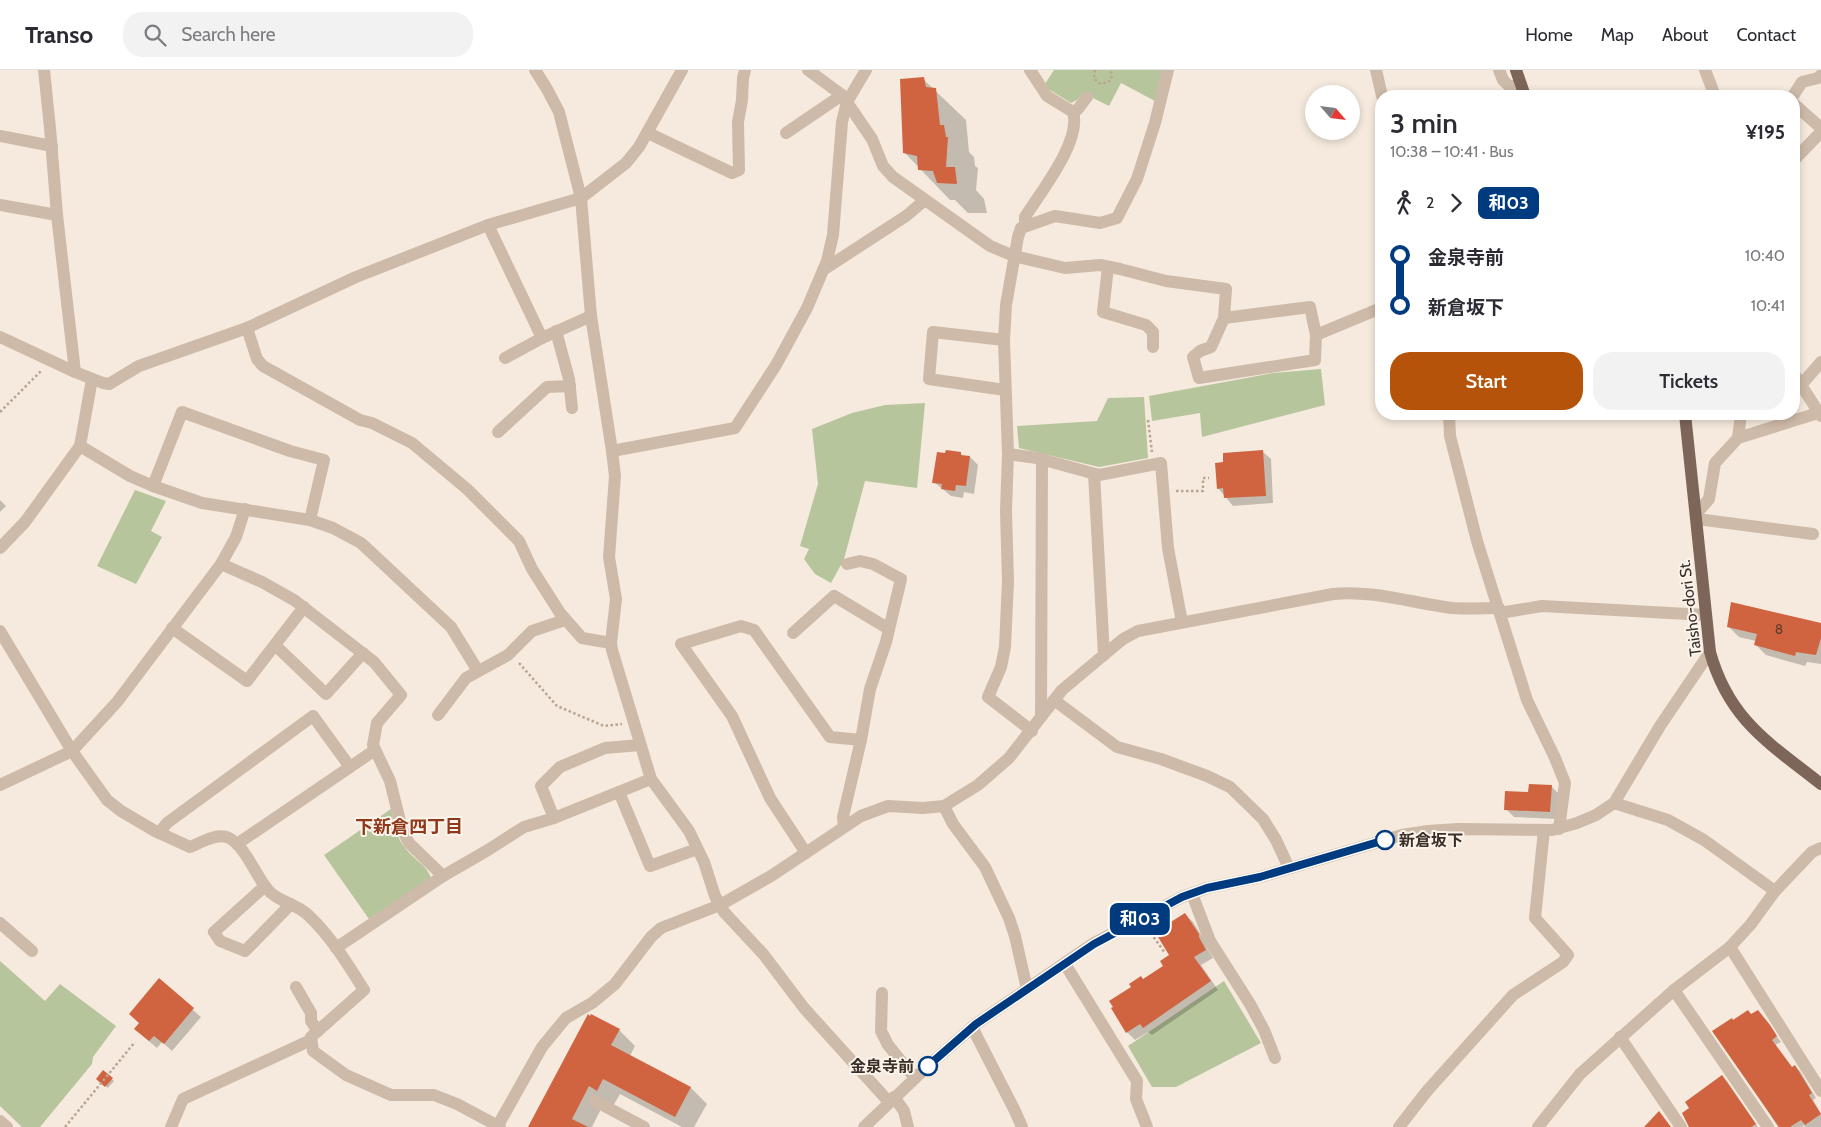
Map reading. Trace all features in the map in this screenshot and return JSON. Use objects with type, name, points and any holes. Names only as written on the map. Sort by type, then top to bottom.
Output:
[{"type":"main road","points":[[1516,70],[1523,90]]},
{"type":"main road","name":"Taisho-dori St.","points":[[1686,420],[1710,652],[1718,676],[1736,710],[1754,731],[1821,784]]},
{"type":"street","points":[[44,70],[57,216],[75,372]]},
{"type":"street","points":[[534,70],[548,89],[559,112],[581,198],[591,316],[615,476],[609,558],[616,599],[612,643],[651,779],[689,831],[724,912],[764,955],[804,1008],[904,1111],[908,1127]]},
{"type":"street","points":[[0,337],[75,372],[109,384],[139,366],[247,328],[356,277],[488,225],[581,198],[626,164],[648,133],[682,70]]},
{"type":"street","points":[[648,133],[732,173],[739,170],[738,122],[745,70]]},
{"type":"street","points":[[808,70],[845,99],[872,139],[883,166],[893,177],[990,246],[1014,256],[1064,268],[1108,266],[1166,282],[1226,289],[1224,318],[1211,347],[1193,356],[1199,378],[1315,360],[1316,335],[1310,307],[1224,318]]},
{"type":"street","points":[[786,133],[845,99],[866,70]]},
{"type":"street","points":[[1024,226],[1024,217],[1066,153],[1076,121],[1073,112],[1047,96],[1030,70]]},
{"type":"street","points":[[1032,731],[988,697],[1001,666],[1005,647],[1008,581],[1006,511],[1008,454],[1004,340],[1006,305],[1014,256],[1021,228],[1024,226],[1054,216],[1100,223],[1117,218],[1137,179],[1155,124],[1168,70]]},
{"type":"street","points":[[1376,70],[1381,90]]},
{"type":"street","points":[[1499,70],[1503,80],[1510,87],[1523,90]]},
{"type":"street","points":[[1705,70],[1713,90]]},
{"type":"street","points":[[1797,90],[1802,82],[1818,78],[1821,75]]},
{"type":"street","points":[[1073,112],[1078,110],[1087,97]]},
{"type":"street","points":[[612,451],[736,428],[776,365],[807,308],[823,270],[833,235],[845,99]]},
{"type":"street","points":[[1800,110],[1821,130],[1800,153]]},
{"type":"street","points":[[0,136],[52,146]]},
{"type":"street","points":[[823,270],[906,216],[925,200]]},
{"type":"street","points":[[0,206],[57,216]]},
{"type":"street","points":[[488,225],[542,338]]},
{"type":"street","points":[[1108,266],[1103,312],[1146,325],[1153,332],[1153,347]]},
{"type":"street","points":[[1316,335],[1375,310]]},
{"type":"street","points":[[505,358],[556,331],[591,316]]},
{"type":"street","points":[[247,328],[257,359],[263,366],[360,420],[372,423],[412,443],[467,489],[519,542],[532,569],[565,620],[582,638],[612,643]]},
{"type":"street","points":[[556,331],[570,386],[572,408]]},
{"type":"street","points":[[1004,340],[933,332],[929,379],[1005,390]]},
{"type":"street","points":[[1802,385],[1821,362]]},
{"type":"street","points":[[0,548],[25,522],[80,446],[92,378]]},
{"type":"street","points":[[1800,382],[1820,414],[1800,420]]},
{"type":"street","points":[[498,432],[547,387],[570,386]]},
{"type":"street","points":[[153,486],[182,412],[290,452],[324,460],[310,520]]},
{"type":"street","points":[[1449,420],[1450,436],[1478,541],[1527,700],[1565,783],[1559,829]]},
{"type":"street","points":[[1738,438],[1740,420]]},
{"type":"street","points":[[1800,420],[1738,438],[1715,463],[1709,500],[1697,517],[1813,534]]},
{"type":"street","points":[[80,446],[130,476],[202,503],[310,520],[333,528],[361,543],[451,627],[478,672]]},
{"type":"street","points":[[1008,454],[1042,459],[1100,475],[1161,463],[1168,548],[1182,622]]},
{"type":"street","points":[[1042,459],[1042,717]]},
{"type":"street","points":[[1094,474],[1104,655]]},
{"type":"street","points":[[0,785],[72,751],[117,702],[221,564],[236,537],[245,510]]},
{"type":"street","points":[[844,827],[843,817],[861,740],[870,689],[889,629],[900,579],[873,564],[860,561],[847,564]]},
{"type":"street","points":[[221,564],[262,582],[304,607],[374,662],[400,695],[377,723],[373,745],[390,781],[402,829],[409,843],[443,876]]},
{"type":"street","points":[[296,987],[312,1013],[313,1051],[346,1075],[391,1094],[434,1095],[457,1104],[498,1127],[542,1047],[566,1018],[592,1003],[615,984],[651,937],[661,928],[720,905],[771,876],[861,816],[888,806],[922,808],[944,806],[978,785],[1009,758],[1032,731],[1062,690],[1123,639],[1138,631],[1349,592],[1398,597],[1452,608],[1500,610],[1542,606],[1706,615]]},
{"type":"street","points":[[793,633],[834,596],[889,629]]},
{"type":"street","points":[[172,628],[247,681],[304,607]]},
{"type":"street","points":[[438,715],[466,678],[510,653],[532,631],[565,620]]},
{"type":"street","points":[[806,853],[770,798],[732,716],[681,644],[742,626],[754,630],[830,737],[861,740]]},
{"type":"street","points":[[0,631],[72,751],[107,800],[121,811],[159,833],[190,847],[220,836],[228,837],[237,844],[269,892],[305,912],[320,928],[364,990],[314,1036],[183,1100],[171,1127]]},
{"type":"street","points":[[275,645],[326,694],[363,653]]},
{"type":"street","points":[[864,1127],[972,1027],[1094,944],[1182,897],[1207,888],[1260,877],[1402,835],[1458,829],[1559,829],[1596,815],[1614,803],[1660,726],[1710,652]]},
{"type":"street","points":[[1054,700],[1116,747],[1160,759],[1230,786],[1263,819],[1276,840],[1289,868]]},
{"type":"street","points":[[159,833],[167,824],[313,716],[350,767]]},
{"type":"street","points":[[554,818],[541,786],[560,767],[605,748],[640,745]]},
{"type":"street","points":[[237,844],[376,750]]},
{"type":"street","points":[[336,948],[443,876],[524,827],[554,818],[651,779]]},
{"type":"street","points":[[619,792],[650,866],[698,849]]},
{"type":"street","points":[[1614,803],[1668,820],[1690,832],[1775,891]]},
{"type":"street","points":[[944,806],[953,824],[985,867],[1009,918],[1027,990]]},
{"type":"street","points":[[1399,1127],[1427,1091],[1513,996],[1563,962],[1568,955],[1535,918],[1544,830]]},
{"type":"street","points":[[1538,1127],[1580,1074],[1674,990],[1730,947],[1751,924],[1775,891],[1812,852],[1821,848]]},
{"type":"street","points":[[265,886],[214,932],[220,941],[245,951],[290,904]]},
{"type":"street","points":[[1192,894],[1210,941],[1250,1004],[1264,1030],[1275,1058]]},
{"type":"street","points":[[0,923],[32,951]]},
{"type":"street","points":[[1730,947],[1821,1091]]},
{"type":"street","points":[[1065,964],[1137,1082],[1136,1099],[1147,1127]]},
{"type":"street","points":[[1674,990],[1768,1127]]},
{"type":"street","points":[[882,993],[881,1031],[888,1045],[915,1078]]},
{"type":"street","points":[[972,1027],[1022,1127]]},
{"type":"street","points":[[1620,1037],[1681,1127]]},
{"type":"street","points":[[595,1101],[644,1127]]},
{"type":"street","points":[[0,1121],[7,1127]]},
{"type":"path","points":[[1095,70],[1094,79],[1101,84],[1110,81],[1112,76],[1110,70]]},
{"type":"path","points":[[0,412],[51,361]]},
{"type":"path","points":[[1148,420],[1153,456]]},
{"type":"path","points":[[1169,491],[1203,491],[1203,478],[1209,478]]},
{"type":"path","points":[[510,653],[557,706],[604,726],[634,723]]},
{"type":"path","points":[[1146,926],[1165,953]]},
{"type":"path","points":[[65,1127],[135,1042]]},
{"type":"green space","points":[[1054,70],[1162,70],[1155,101],[1121,83],[1109,106],[1083,93],[1077,100],[1071,103],[1050,90],[1045,84]]},
{"type":"green space","points":[[1321,369],[1325,405],[1202,437],[1200,413],[1152,421],[1149,396],[1273,373]]},
{"type":"green space","points":[[1144,397],[1148,458],[1099,467],[1019,448],[1017,426],[1097,421],[1108,398]]},
{"type":"green space","points":[[925,403],[917,488],[865,481],[844,559],[831,583],[815,574],[804,559],[809,549],[800,546],[818,484],[812,429],[852,413],[885,405]]},
{"type":"green space","points":[[135,490],[166,501],[151,531],[162,537],[136,584],[97,566]]},
{"type":"green space","points":[[391,809],[400,840],[409,853],[427,870],[431,878],[369,919],[324,855]]},
{"type":"green space","points":[[0,961],[45,1001],[60,984],[116,1026],[93,1057],[92,1064],[40,1127],[22,1127],[0,1106]]},
{"type":"green space","points":[[1224,981],[1261,1043],[1176,1087],[1152,1087],[1128,1046]]},
{"type":"building","points":[[924,77],[926,87],[936,88],[940,125],[944,125],[946,137],[948,137],[946,167],[955,167],[957,184],[937,183],[933,171],[918,170],[917,156],[903,153],[900,79]]},
{"type":"building","points":[[946,450],[961,452],[961,455],[970,456],[966,486],[956,485],[955,491],[941,489],[942,484],[932,483],[937,452],[945,453]]},
{"type":"building","points":[[1263,450],[1266,496],[1224,498],[1223,488],[1217,489],[1215,463],[1223,462],[1223,453]]},
{"type":"building","points":[[1731,602],[1821,623],[1821,638],[1816,655],[1796,652],[1795,656],[1754,645],[1757,634],[1727,627]]},
{"type":"building","points":[[1529,784],[1552,785],[1550,812],[1504,810],[1505,791],[1528,792]]},
{"type":"building","points":[[1185,913],[1199,934],[1206,950],[1194,957],[1211,981],[1143,1028],[1140,1024],[1126,1033],[1111,1008],[1113,1007],[1109,1001],[1131,987],[1129,984],[1141,976],[1143,979],[1163,966],[1160,961],[1169,955],[1155,932]]},
{"type":"building","points":[[159,978],[194,1008],[164,1044],[154,1036],[149,1041],[134,1029],[139,1023],[129,1014]]},
{"type":"building","points":[[1748,1010],[1751,1014],[1758,1010],[1770,1025],[1777,1036],[1772,1040],[1792,1067],[1795,1065],[1812,1093],[1809,1095],[1821,1114],[1805,1125],[1801,1120],[1790,1127],[1779,1127],[1712,1031]]},
{"type":"building","points":[[588,1014],[620,1029],[611,1045],[691,1087],[675,1117],[603,1079],[597,1091],[589,1086],[572,1119],[588,1127],[528,1127]]},
{"type":"building","points":[[103,1070],[113,1078],[105,1087],[96,1079]]},
{"type":"building","points":[[1722,1075],[1756,1124],[1751,1127],[1689,1127],[1682,1113],[1689,1108],[1685,1102]]},
{"type":"building","points":[[1659,1111],[1671,1127],[1644,1127]]},
{"type":"bus line","name":"和03","points":[[928,1066],[976,1024],[1094,944],[1182,897],[1207,888],[1260,877],[1385,840]]},
{"type":"place","name":"新倉坂下","points":[[1385,840]]},
{"type":"place","name":"金泉寺前","points":[[928,1066]]},
{"type":"district","name":"下新倉四丁目","points":[[409,827]]}]
